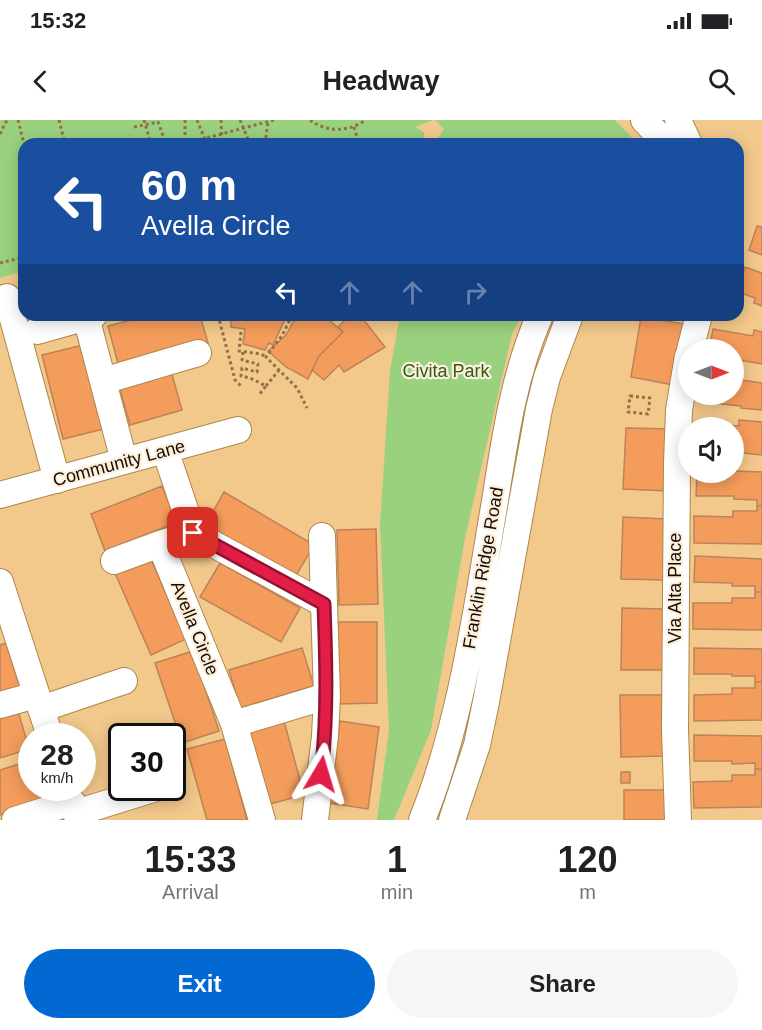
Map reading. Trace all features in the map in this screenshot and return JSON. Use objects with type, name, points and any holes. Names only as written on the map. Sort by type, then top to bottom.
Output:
[{"type":"street","points":[[644,120],[670,133]]},
{"type":"street","points":[[7,297],[57,480]]},
{"type":"street","points":[[37,331],[72,321]]},
{"type":"street","points":[[90,321],[124,461]]},
{"type":"street","name":"Franklin Ridge Road","points":[[422,820],[440,772],[461,689],[509,412],[522,363],[538,321]]},
{"type":"street","name":"Franklin Ridge Road","points":[[452,820],[477,745],[539,409],[547,377],[568,321]]},
{"type":"street","points":[[693,339],[697,321]]},
{"type":"street","points":[[103,381],[198,353]]},
{"type":"street","name":"Via Alta Place","points":[[678,820],[675,729],[676,463],[680,405]]},
{"type":"street","name":"Community Lane","points":[[0,495],[238,430]]},
{"type":"street","points":[[165,450],[193,533],[324,604]]},
{"type":"street","points":[[114,561],[193,533]]},
{"type":"street","points":[[315,820],[326,736],[327,696],[322,536]]},
{"type":"street","name":"Avella Circle","points":[[160,544],[234,724],[262,820]]},
{"type":"street","points":[[0,586],[45,723]]},
{"type":"street","points":[[0,705],[38,702],[124,681]]},
{"type":"street","points":[[234,724],[327,696]]},
{"type":"street","points":[[15,820],[108,798]]},
{"type":"path","points":[[0,134],[7,120]]},
{"type":"path","points":[[18,120],[22,138]]},
{"type":"path","points":[[58,120],[63,138]]},
{"type":"path","points":[[185,120],[185,138]]},
{"type":"path","points":[[197,120],[204,138]]},
{"type":"path","points":[[221,120],[222,138]]},
{"type":"path","points":[[240,120],[247,138]]},
{"type":"path","points":[[208,138],[274,120]]},
{"type":"path","points":[[310,120],[322,128],[346,130],[366,120]]},
{"type":"path","points":[[266,138],[268,121]]},
{"type":"path","points":[[145,122],[149,138]]},
{"type":"path","points":[[134,127],[145,122],[158,122],[164,138]]},
{"type":"path","points":[[354,127],[357,138]]},
{"type":"path","points":[[0,264],[18,259]]},
{"type":"path","points":[[220,321],[235,380],[242,387]]},
{"type":"path","points":[[266,357],[283,334],[289,321]]},
{"type":"path","points":[[241,332],[239,351],[261,354],[266,357],[297,388],[308,408]]},
{"type":"path","points":[[243,352],[243,360],[258,364],[257,372],[242,368],[241,376],[266,386]]},
{"type":"path","points":[[259,395],[279,370]]},
{"type":"path","points":[[630,396],[650,398],[649,407],[648,414],[628,412],[630,396]]},
{"type":"green space","points":[[0,120],[433,120],[415,127],[424,132],[424,138],[18,138],[18,273],[0,278]]},
{"type":"green space","points":[[435,120],[615,120],[632,138],[438,138],[444,129]]},
{"type":"green space","name":"Civita Park","points":[[399,321],[519,321],[512,334],[465,538],[431,730],[394,820],[377,820],[389,729],[380,525],[390,371]]},
{"type":"building","points":[[757,226],[762,227],[762,255],[749,250]]},
{"type":"building","points":[[745,267],[762,273],[762,306],[754,303],[755,298],[744,294]]},
{"type":"building","points":[[127,321],[202,321],[208,343],[119,367],[108,326]]},
{"type":"building","points":[[231,321],[284,321],[273,345],[269,343],[265,350],[243,344],[245,329],[231,327]]},
{"type":"building","points":[[294,321],[330,321],[343,332],[319,356],[308,379],[286,367],[268,351],[286,335]]},
{"type":"building","points":[[344,321],[365,321],[385,347],[344,372],[339,365],[324,380],[312,370],[319,356],[343,332],[338,327]]},
{"type":"building","points":[[640,321],[685,324],[682,339],[678,339],[678,363],[674,385],[631,377]]},
{"type":"building","points":[[713,329],[753,336],[754,330],[762,332],[762,364],[744,361],[744,339],[711,339]]},
{"type":"building","points":[[83,345],[104,429],[63,439],[42,355]]},
{"type":"building","points":[[171,371],[182,410],[130,425],[119,386]]},
{"type":"building","points":[[744,380],[762,383],[762,410],[741,408],[741,406],[732,405],[744,405]]},
{"type":"building","points":[[744,420],[762,422],[762,455],[744,453]]},
{"type":"building","points":[[626,428],[670,429],[667,491],[623,489]]},
{"type":"building","points":[[744,471],[762,472],[762,506],[757,506],[757,500],[734,499],[734,496],[696,496],[697,483],[744,483]]},
{"type":"building","points":[[162,486],[177,522],[105,551],[91,514]]},
{"type":"building","points":[[224,492],[314,545],[294,579],[205,526]]},
{"type":"building","points":[[757,506],[762,506],[762,544],[694,543],[694,516],[733,517],[733,511],[757,511]]},
{"type":"building","points":[[623,517],[667,519],[665,580],[621,579]]},
{"type":"building","points":[[376,529],[378,604],[339,605],[337,530]]},
{"type":"building","points":[[695,556],[762,559],[762,592],[755,592],[755,586],[694,582]]},
{"type":"building","points":[[150,557],[186,639],[151,655],[115,573]]},
{"type":"building","points":[[220,563],[300,608],[281,642],[200,597]]},
{"type":"building","points":[[755,592],[762,592],[762,630],[693,629],[693,603],[732,603],[732,598],[755,598]]},
{"type":"building","points":[[622,608],[665,609],[665,670],[621,670]]},
{"type":"building","points":[[338,622],[377,622],[377,703],[339,704]]},
{"type":"building","points":[[6,643],[20,688],[0,694],[0,645]]},
{"type":"building","points":[[302,648],[314,686],[240,708],[229,670]]},
{"type":"building","points":[[694,648],[762,649],[762,682],[755,682],[755,676],[694,674]]},
{"type":"building","points":[[193,651],[219,731],[186,742],[186,723],[175,723],[155,663]]},
{"type":"building","points":[[755,682],[762,682],[762,720],[694,721],[694,695],[732,694],[732,688],[755,688]]},
{"type":"building","points":[[620,695],[664,695],[665,756],[621,757]]},
{"type":"building","points":[[17,707],[22,723],[18,723],[18,752],[0,758],[0,712]]},
{"type":"building","points":[[284,721],[304,795],[266,805],[246,731]]},
{"type":"building","points":[[340,721],[379,727],[368,809],[329,803]]},
{"type":"building","points":[[694,735],[762,736],[762,769],[755,769],[755,763],[694,761]]},
{"type":"building","points":[[225,739],[247,820],[207,820],[187,749]]},
{"type":"building","points":[[18,764],[18,801],[46,801],[0,815],[0,770]]},
{"type":"building","points":[[755,769],[762,769],[762,807],[694,808],[693,782],[732,781],[732,775],[755,775]]},
{"type":"building","points":[[621,772],[630,772],[630,783],[621,783]]},
{"type":"building","points":[[624,790],[668,790],[668,820],[624,820]]},
{"type":"route","points":[[193,533],[324,604],[327,696],[326,736],[321,774]]}]
